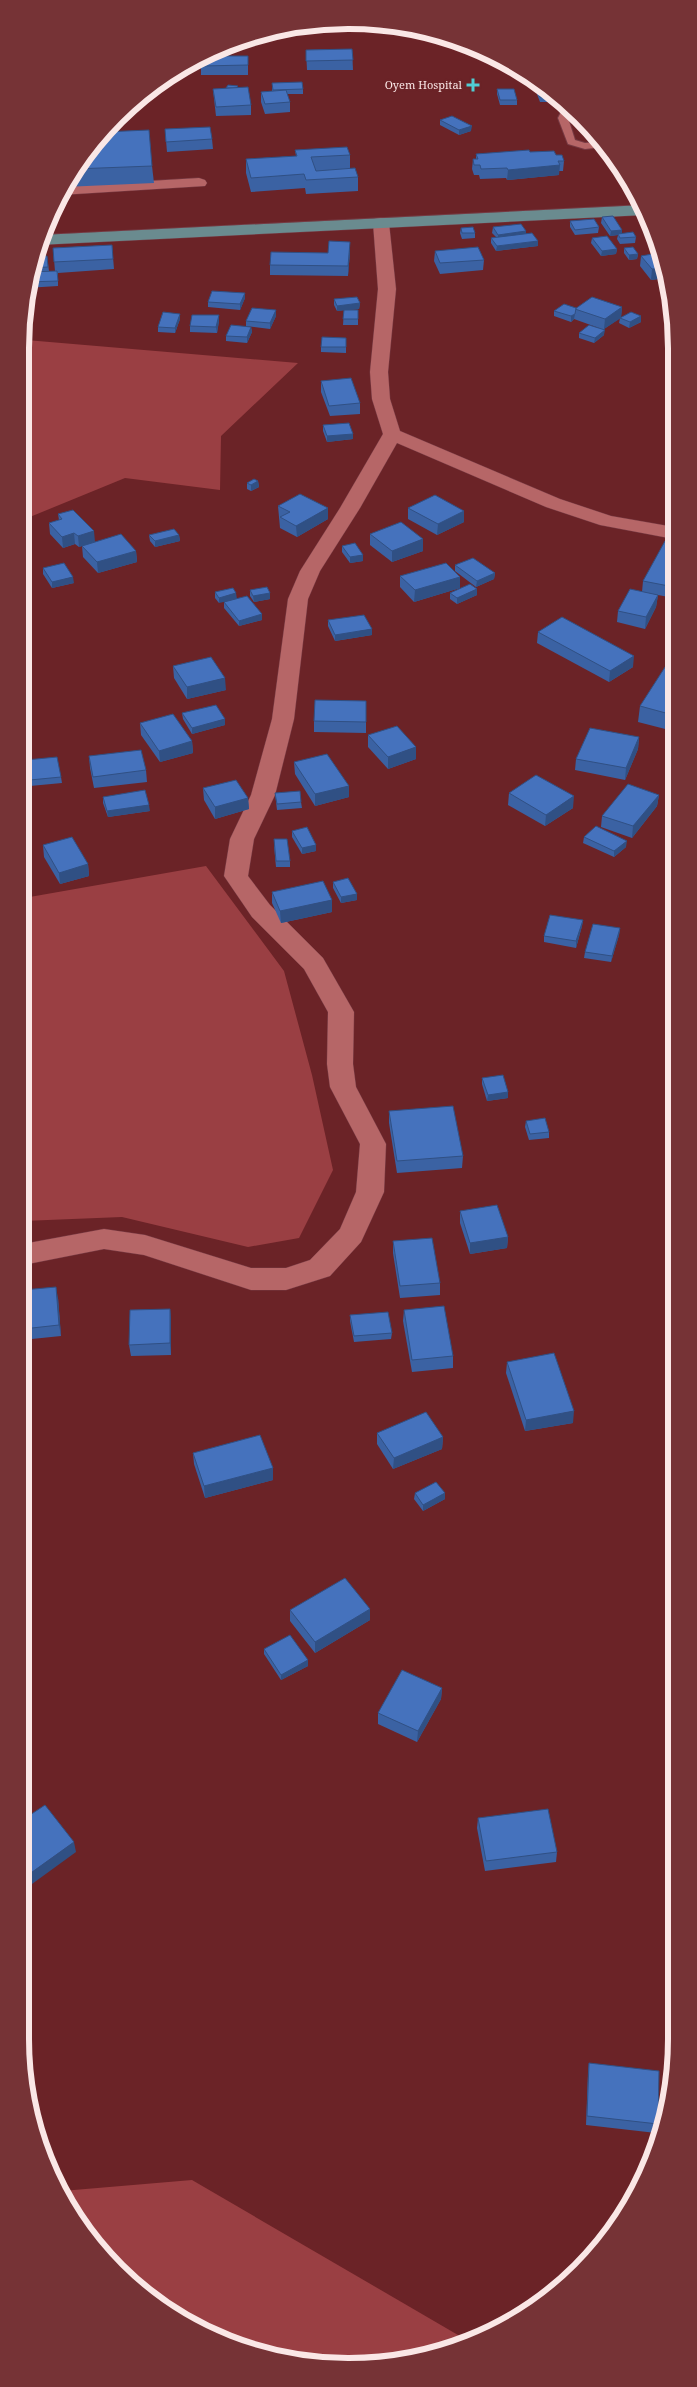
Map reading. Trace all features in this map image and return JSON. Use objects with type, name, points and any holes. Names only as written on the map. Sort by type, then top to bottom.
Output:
[{"type":"main road","points":[[48,240],[637,210]]},
{"type":"street","points":[[71,191],[199,184]]},
{"type":"street","points":[[29,1254],[104,1239],[145,1245],[251,1279],[286,1279],[320,1268],[351,1235],[370,1192],[372,1144],[343,1087],[340,1064],[341,1012],[314,964],[261,911],[236,876],[242,839],[263,795],[283,719],[298,599],[310,571],[350,508],[392,434],[381,399],[379,372],[387,289],[381,223]]},
{"type":"street","points":[[392,434],[553,503],[607,521],[668,532]]},
{"type":"lane","points":[[566,114],[562,118],[571,142],[585,146],[595,145]]},
{"type":"shaded area","points":[[29,340],[298,363],[221,436],[220,490],[125,478],[29,517]]},
{"type":"shaded area","points":[[206,866],[284,971],[312,1075],[333,1170],[299,1238],[248,1247],[122,1217],[29,1221],[29,897]]},
{"type":"shaded area","points":[[192,2180],[462,2337],[431,2347],[390,2356],[328,2358],[286,2352],[226,2334],[171,2304],[122,2265],[95,2233],[68,2191]]},
{"type":"building","points":[[352,49],[353,60],[306,61],[306,50]]},
{"type":"building","points":[[220,56],[248,56],[248,65],[201,66]]},
{"type":"building","points":[[302,82],[303,89],[273,90],[272,83]]},
{"type":"building","points":[[228,85],[238,86],[236,88],[226,88]]},
{"type":"building","points":[[248,87],[251,105],[216,107],[213,89]]},
{"type":"building","points":[[497,89],[514,89],[517,100],[500,100]]},
{"type":"building","points":[[286,90],[290,102],[265,104],[261,92]]},
{"type":"building","points":[[538,91],[545,97],[540,97]]},
{"type":"building","points":[[452,116],[472,126],[459,130],[440,120]]},
{"type":"building","points":[[210,127],[212,139],[166,142],[165,129]]},
{"type":"building","points":[[149,130],[152,166],[85,169],[114,132]]},
{"type":"building","points":[[347,147],[350,155],[311,157],[316,171],[355,168],[358,177],[306,180],[304,174],[251,178],[246,159],[297,156],[295,150]]},
{"type":"building","points":[[529,150],[530,152],[554,151],[556,155],[562,155],[564,161],[558,161],[560,165],[508,170],[507,168],[481,169],[480,165],[474,165],[473,159],[478,159],[476,154]]},
{"type":"building","points":[[613,216],[622,230],[611,231],[602,217]]},
{"type":"building","points":[[594,219],[599,227],[575,230],[570,221]]},
{"type":"building","points":[[521,224],[526,231],[498,235],[493,227]]},
{"type":"building","points":[[473,227],[475,233],[462,233],[461,228]]},
{"type":"building","points":[[633,232],[636,237],[620,238],[618,234]]},
{"type":"building","points":[[532,233],[538,241],[497,246],[491,238]]},
{"type":"building","points":[[607,236],[617,249],[602,251],[592,238]]},
{"type":"building","points":[[329,241],[350,242],[348,266],[270,265],[271,252],[328,253]]},
{"type":"building","points":[[112,245],[113,259],[54,262],[53,248]]},
{"type":"building","points":[[478,247],[484,260],[440,263],[435,251]]},
{"type":"building","points":[[633,247],[638,254],[629,255],[624,248]]},
{"type":"building","points":[[653,254],[658,268],[652,269],[641,256]]},
{"type":"building","points":[[43,256],[47,256],[48,267],[40,267]]},
{"type":"building","points":[[57,271],[58,281],[36,282],[39,272]]},
{"type":"building","points":[[212,291],[245,293],[240,304],[208,302]]},
{"type":"building","points":[[357,297],[360,303],[337,306],[334,299]]},
{"type":"building","points":[[592,297],[622,307],[605,319],[575,309]]},
{"type":"building","points":[[564,304],[576,308],[575,314],[571,316],[554,311]]},
{"type":"building","points":[[252,308],[276,310],[270,323],[246,321]]},
{"type":"building","points":[[344,310],[358,310],[358,319],[343,319]]},
{"type":"building","points":[[163,312],[180,314],[175,328],[158,327]]},
{"type":"building","points":[[631,312],[641,316],[630,322],[620,318]]},
{"type":"building","points":[[192,315],[219,315],[216,327],[190,326]]},
{"type":"building","points":[[231,325],[251,327],[247,337],[226,336]]},
{"type":"building","points":[[589,325],[605,330],[595,338],[579,333]]},
{"type":"building","points":[[322,337],[346,338],[346,347],[321,347]]},
{"type":"building","points":[[351,378],[360,403],[329,406],[321,381]]},
{"type":"building","points":[[349,423],[353,434],[327,436],[323,425]]},
{"type":"building","points":[[254,479],[258,481],[251,485],[247,483]]},
{"type":"building","points":[[300,494],[328,508],[296,526],[280,517],[290,512],[278,506]]},
{"type":"building","points":[[435,495],[464,511],[438,524],[408,508]]},
{"type":"building","points":[[73,510],[94,531],[78,536],[74,533],[62,537],[49,523],[62,519],[58,514]]},
{"type":"building","points":[[401,522],[423,539],[392,551],[370,534]]},
{"type":"building","points":[[174,529],[179,535],[155,541],[149,535]]},
{"type":"building","points":[[121,534],[136,551],[97,562],[82,546]]},
{"type":"building","points":[[665,541],[668,542],[668,586],[643,581]]},
{"type":"building","points":[[355,543],[363,555],[350,557],[342,546]]},
{"type":"building","points":[[473,558],[495,573],[477,581],[455,565]]},
{"type":"building","points":[[64,563],[73,577],[52,582],[43,568]]},
{"type":"building","points":[[446,563],[460,577],[415,590],[400,576]]},
{"type":"building","points":[[470,584],[477,589],[457,598],[450,593]]},
{"type":"building","points":[[267,587],[270,593],[253,596],[250,590]]},
{"type":"building","points":[[233,588],[236,593],[219,598],[215,592]]},
{"type":"building","points":[[630,589],[658,595],[646,617],[618,611]]},
{"type":"building","points":[[247,596],[262,614],[239,621],[224,602]]},
{"type":"building","points":[[364,615],[372,629],[335,635],[328,620]]},
{"type":"building","points":[[562,617],[634,656],[610,671],[538,632]]},
{"type":"building","points":[[211,657],[225,678],[187,687],[173,666]]},
{"type":"building","points":[[667,664],[668,664],[668,714],[640,706]]},
{"type":"building","points":[[315,700],[366,701],[366,722],[314,721]]},
{"type":"building","points":[[216,705],[225,719],[192,728],[182,713]]},
{"type":"building","points":[[173,714],[192,741],[159,751],[140,723]]},
{"type":"building","points":[[397,726],[416,747],[388,757],[368,735]]},
{"type":"building","points":[[590,728],[639,737],[626,768],[576,759]]},
{"type":"building","points":[[141,750],[146,770],[93,777],[89,756]]},
{"type":"building","points":[[327,754],[349,786],[315,794],[294,762]]},
{"type":"building","points":[[57,757],[61,777],[30,780],[29,760]]},
{"type":"building","points":[[536,775],[574,796],[546,815],[509,793]]},
{"type":"building","points":[[236,780],[248,798],[215,807],[203,788]]},
{"type":"building","points":[[628,784],[659,795],[633,826],[602,816]]},
{"type":"building","points":[[145,790],[149,805],[107,811],[103,797]]},
{"type":"building","points":[[300,791],[301,802],[277,804],[275,793]]},
{"type":"building","points":[[596,826],[627,841],[614,851],[584,837]]},
{"type":"building","points":[[307,827],[316,845],[302,848],[292,831]]},
{"type":"building","points":[[72,837],[88,864],[59,873],[43,845]]},
{"type":"building","points":[[274,839],[287,839],[290,861],[276,861]]},
{"type":"building","points":[[348,878],[357,894],[341,897],[333,882]]},
{"type":"building","points":[[323,881],[332,900],[280,911],[272,892]]},
{"type":"building","points":[[550,915],[583,920],[576,941],[544,936]]},
{"type":"building","points":[[593,924],[620,928],[612,956],[585,952]]},
{"type":"building","points":[[503,1075],[508,1092],[488,1095],[482,1078]]},
{"type":"building","points":[[453,1106],[463,1156],[397,1161],[389,1111]]},
{"type":"building","points":[[545,1118],[549,1132],[530,1134],[526,1121]]},
{"type":"building","points":[[497,1205],[508,1237],[470,1243],[460,1211]]},
{"type":"building","points":[[432,1238],[440,1283],[400,1286],[393,1241]]},
{"type":"building","points":[[56,1287],[59,1325],[29,1328],[29,1289]]},
{"type":"building","points":[[444,1306],[453,1356],[412,1360],[404,1310]]},
{"type":"building","points":[[170,1309],[170,1343],[129,1345],[130,1310]]},
{"type":"building","points":[[388,1312],[392,1333],[354,1336],[350,1315]]},
{"type":"building","points":[[554,1353],[574,1411],[526,1420],[507,1362]]},
{"type":"building","points":[[426,1412],[443,1437],[394,1458],[377,1433]]},
{"type":"building","points":[[260,1435],[273,1468],[204,1486],[193,1453]]},
{"type":"building","points":[[436,1482],[445,1493],[423,1505],[415,1493]]},
{"type":"building","points":[[345,1578],[370,1609],[315,1642],[290,1610]]},
{"type":"building","points":[[290,1635],[308,1660],[281,1675],[264,1649]]},
{"type":"building","points":[[402,1670],[442,1688],[418,1731],[378,1713]]},
{"type":"building","points":[[45,1805],[74,1842],[29,1874],[29,1816]]},
{"type":"building","points":[[548,1809],[557,1852],[486,1861],[478,1818]]},
{"type":"building","points":[[589,2063],[659,2071],[658,2116],[656,2124],[587,2116]]},
{"type":"place","name":"Oyem Hospital","points":[[473,85]]}]
